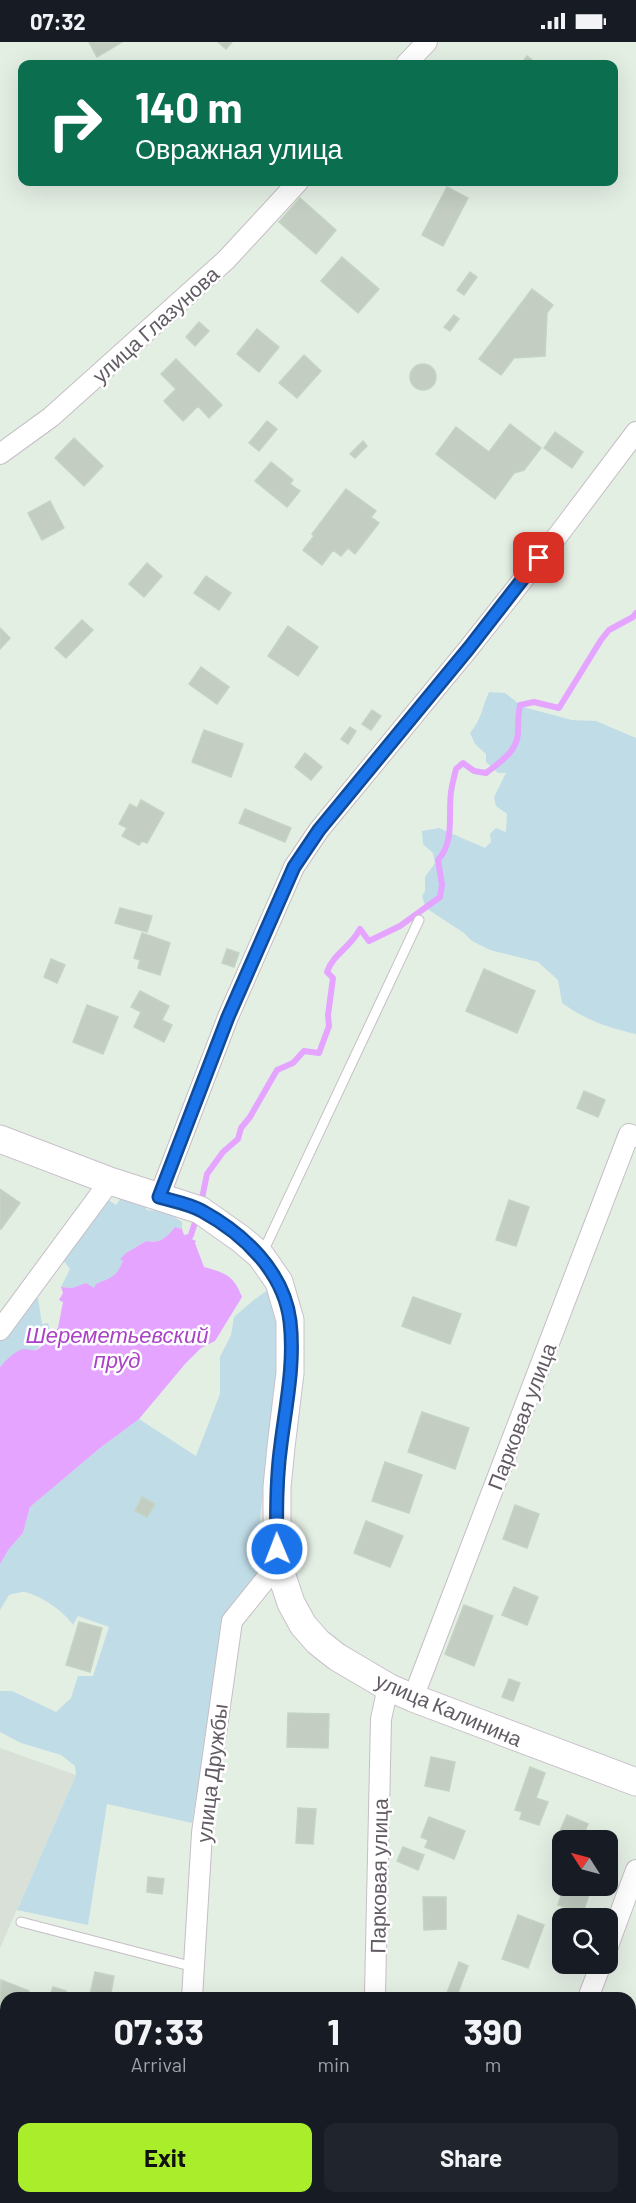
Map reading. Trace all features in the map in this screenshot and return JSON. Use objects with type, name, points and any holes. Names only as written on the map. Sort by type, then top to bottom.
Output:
[{"type":"street","points":[[410,60],[427,42]]},
{"type":"street","name":"улица Глазунова","points":[[0,454],[51,417],[226,260],[294,186]]},
{"type":"street","points":[[160,1197],[228,1017],[294,867],[319,830],[560,534],[636,432]]},
{"type":"street","name":"Парковая улица","points":[[413,1698],[632,1136]]},
{"type":"street","name":"улица Калинина","points":[[0,1138],[110,1180],[200,1210],[261,1256],[279,1282],[290,1320],[291,1374],[277,1487],[278,1564],[291,1604],[303,1625],[318,1642],[337,1657],[388,1687],[636,1782]]},
{"type":"street","points":[[0,1330],[110,1180]]},
{"type":"street","name":"улица Дружбы","points":[[192,1992],[202,1833],[232,1621],[278,1564]]},
{"type":"street","name":"Парковая улица","points":[[375,1992],[381,1719],[388,1687]]},
{"type":"street","points":[[618,1919],[636,1870]]},
{"type":"street","points":[[590,1992],[597,1974]]},
{"type":"lane","points":[[261,1256],[419,921]]},
{"type":"lane","points":[[21,1922],[194,1967]]},
{"type":"shaded area","points":[[489,692],[505,693],[523,707],[572,720],[596,721],[636,738],[636,1034],[598,1023],[571,1009],[562,1003],[558,980],[538,962],[490,950],[472,941],[464,933],[426,908],[422,896],[425,891],[425,877],[435,863],[433,853],[423,844],[422,831],[439,828],[485,848],[491,842],[490,834],[496,828],[506,832],[507,814],[496,806],[494,797],[506,773],[498,773],[486,762],[486,754],[475,744],[470,733],[479,718]]},
{"type":"shaded area","points":[[126,1191],[139,1198],[147,1210],[166,1213],[178,1219],[182,1222],[182,1229],[175,1227],[162,1239],[155,1242],[146,1241],[126,1253],[112,1279],[105,1280],[94,1289],[86,1283],[72,1288],[61,1287],[70,1269],[63,1260],[104,1197],[116,1205]]},
{"type":"shaded area","points":[[271,1288],[281,1323],[260,1519],[266,1560],[225,1620],[192,1823],[107,1804],[88,1925],[17,1910],[76,1775],[75,1766],[61,1755],[21,1743],[0,1732],[0,1691],[12,1691],[56,1712],[71,1698],[78,1676],[93,1676],[109,1627],[78,1616],[73,1625],[51,1604],[24,1592],[9,1595],[0,1610],[0,1564],[23,1533],[30,1507],[100,1448],[139,1419],[196,1456],[220,1394],[220,1357],[231,1335],[234,1317]]},
{"type":"shaded area","points":[[33,1294],[38,1298],[42,1324],[48,1323],[51,1333],[37,1349],[31,1351],[24,1349],[0,1367],[0,1337]]},
{"type":"shaded area","points":[[0,1748],[76,1775],[0,1948]]},
{"type":"water","name":"Шереметьевский пруд","points":[[175,1227],[182,1229],[184,1235],[189,1234],[196,1241],[204,1267],[228,1276],[236,1284],[242,1297],[215,1341],[201,1348],[185,1364],[139,1419],[100,1448],[30,1507],[23,1533],[0,1564],[0,1367],[17,1351],[38,1349],[58,1328],[63,1302],[59,1300],[63,1293],[61,1287],[72,1288],[86,1283],[94,1288],[96,1284],[115,1274],[123,1261],[120,1259],[126,1253],[146,1241],[155,1242],[162,1239]]},
{"type":"building","points":[[89,42],[122,42],[97,57]]},
{"type":"building","points":[[218,42],[232,42],[226,49]]},
{"type":"building","points":[[447,187],[468,198],[443,246],[422,235]]},
{"type":"building","points":[[300,198],[336,230],[316,254],[279,222]]},
{"type":"building","points":[[342,257],[379,289],[358,313],[321,281]]},
{"type":"building","points":[[470,272],[477,277],[464,295],[457,290]]},
{"type":"building","points":[[532,289],[553,305],[547,313],[545,356],[514,358],[501,375],[479,359]]},
{"type":"building","points":[[454,315],[459,319],[450,331],[444,327]]},
{"type":"building","points":[[199,322],[209,331],[195,346],[186,337]]},
{"type":"building","points":[[257,329],[279,347],[259,372],[237,354]]},
{"type":"building","points":[[304,355],[321,371],[297,398],[279,383]]},
{"type":"building","points":[[176,359],[222,405],[209,418],[198,406],[183,421],[164,401],[176,389],[161,374]]},
{"type":"building","points":[[423,364],[432,368],[436,377],[432,386],[423,390],[414,386],[410,377],[414,368]]},
{"type":"building","points":[[267,421],[277,429],[259,451],[249,443]]},
{"type":"building","points":[[510,424],[541,448],[524,470],[514,473],[495,499],[436,454],[456,427],[489,452]]},
{"type":"building","points":[[555,432],[583,452],[572,468],[544,448]]},
{"type":"building","points":[[74,438],[103,466],[84,486],[55,458]]},
{"type":"building","points":[[363,441],[367,446],[355,458],[350,454]]},
{"type":"building","points":[[271,462],[293,480],[290,484],[300,491],[287,507],[255,481]]},
{"type":"building","points":[[346,489],[376,511],[371,517],[379,523],[355,554],[348,548],[341,556],[333,550],[322,565],[303,550],[314,536],[312,534]]},
{"type":"building","points":[[50,501],[64,528],[42,540],[28,513]]},
{"type":"building","points":[[147,563],[162,576],[144,597],[129,584]]},
{"type":"building","points":[[206,576],[231,593],[219,610],[194,593]]},
{"type":"building","points":[[82,620],[93,630],[66,658],[55,648]]},
{"type":"building","points":[[288,626],[318,647],[298,676],[268,656]]},
{"type":"building","points":[[0,628],[10,638],[0,649]]},
{"type":"building","points":[[201,667],[229,687],[217,704],[189,684]]},
{"type":"building","points":[[372,710],[381,716],[371,730],[362,724]]},
{"type":"building","points":[[350,727],[356,731],[348,744],[341,739]]},
{"type":"building","points":[[204,730],[243,744],[231,777],[192,762]]},
{"type":"building","points":[[305,753],[322,767],[311,780],[295,767]]},
{"type":"building","points":[[141,800],[164,813],[147,843],[142,841],[139,845],[122,836],[127,828],[119,824],[130,804],[137,808]]},
{"type":"building","points":[[245,809],[291,828],[285,842],[239,823]]},
{"type":"building","points":[[120,908],[152,916],[147,932],[115,923]]},
{"type":"building","points":[[142,933],[170,943],[160,975],[138,968],[140,960],[134,958]]},
{"type":"building","points":[[227,949],[239,953],[234,967],[222,963]]},
{"type":"building","points":[[51,959],[65,965],[57,983],[44,977]]},
{"type":"building","points":[[484,969],[535,991],[517,1033],[466,1011]]},
{"type":"building","points":[[140,991],[169,1006],[162,1020],[172,1025],[164,1042],[134,1027],[141,1012],[131,1007]]},
{"type":"building","points":[[87,1005],[118,1017],[103,1054],[73,1042]]},
{"type":"building","points":[[584,1091],[605,1100],[598,1117],[577,1108]]},
{"type":"building","points":[[0,1189],[20,1203],[1,1229],[0,1228]]},
{"type":"building","points":[[509,1200],[529,1207],[516,1246],[496,1240]]},
{"type":"building","points":[[413,1297],[461,1314],[450,1344],[402,1326]]},
{"type":"building","points":[[422,1412],[469,1428],[455,1469],[408,1452]]},
{"type":"building","points":[[385,1462],[422,1475],[409,1513],[372,1501]]},
{"type":"building","points":[[142,1497],[155,1504],[147,1517],[135,1511]]},
{"type":"building","points":[[515,1505],[539,1514],[527,1548],[503,1539]]},
{"type":"building","points":[[366,1521],[403,1536],[390,1567],[354,1553]]},
{"type":"building","points":[[514,1587],[538,1597],[527,1625],[502,1615]]},
{"type":"building","points":[[464,1605],[493,1616],[474,1666],[445,1654]]},
{"type":"building","points":[[79,1622],[102,1628],[90,1672],[66,1665]]},
{"type":"building","points":[[509,1679],[520,1683],[513,1701],[502,1697]]},
{"type":"building","points":[[288,1713],[329,1714],[328,1748],[287,1747]]},
{"type":"building","points":[[431,1757],[455,1762],[449,1791],[425,1786]]},
{"type":"building","points":[[530,1767],[545,1773],[536,1798],[548,1802],[539,1825],[520,1819],[522,1812],[515,1810]]},
{"type":"building","points":[[298,1808],[316,1809],[313,1844],[296,1843]]},
{"type":"building","points":[[567,1815],[588,1824],[585,1830],[560,1830]]},
{"type":"building","points":[[429,1817],[465,1831],[454,1859],[425,1847],[428,1840],[421,1837]]},
{"type":"building","points":[[403,1847],[424,1855],[418,1870],[397,1861]]},
{"type":"building","points":[[148,1877],[164,1879],[162,1894],[147,1892]]},
{"type":"building","points":[[561,1896],[589,1896],[584,1908],[558,1905]]},
{"type":"building","points":[[423,1897],[446,1897],[446,1929],[424,1930]]},
{"type":"building","points":[[518,1915],[544,1925],[528,1968],[502,1959]]},
{"type":"building","points":[[459,1962],[468,1966],[458,1992],[447,1992]]},
{"type":"building","points":[[95,1972],[114,1976],[111,1992],[91,1992]]},
{"type":"building","points":[[1,1980],[29,1991],[29,1992],[1,1992]]},
{"type":"building","points":[[53,1987],[66,1991],[66,1992],[51,1992]]},
{"type":"waterway","points":[[201,1203],[207,1174],[223,1152],[238,1139],[241,1128],[250,1117],[277,1070],[293,1063],[304,1051],[319,1053],[329,1026],[328,1015],[333,978],[327,972],[330,965],[360,929],[369,941],[400,926],[440,897],[442,885],[438,860],[447,845],[449,836],[451,792],[456,769],[463,763],[474,771],[486,773],[502,761],[517,740],[520,705],[534,702],[559,708],[609,630],[636,613]]},
{"type":"waterway","points":[[191,1235],[197,1216]]},
{"type":"route","points":[[277,1549],[277,1487],[280,1447],[291,1374],[290,1320],[279,1282],[261,1256],[212,1217],[200,1210],[159,1197],[228,1017],[294,867],[319,830],[469,648],[539,558]]}]
